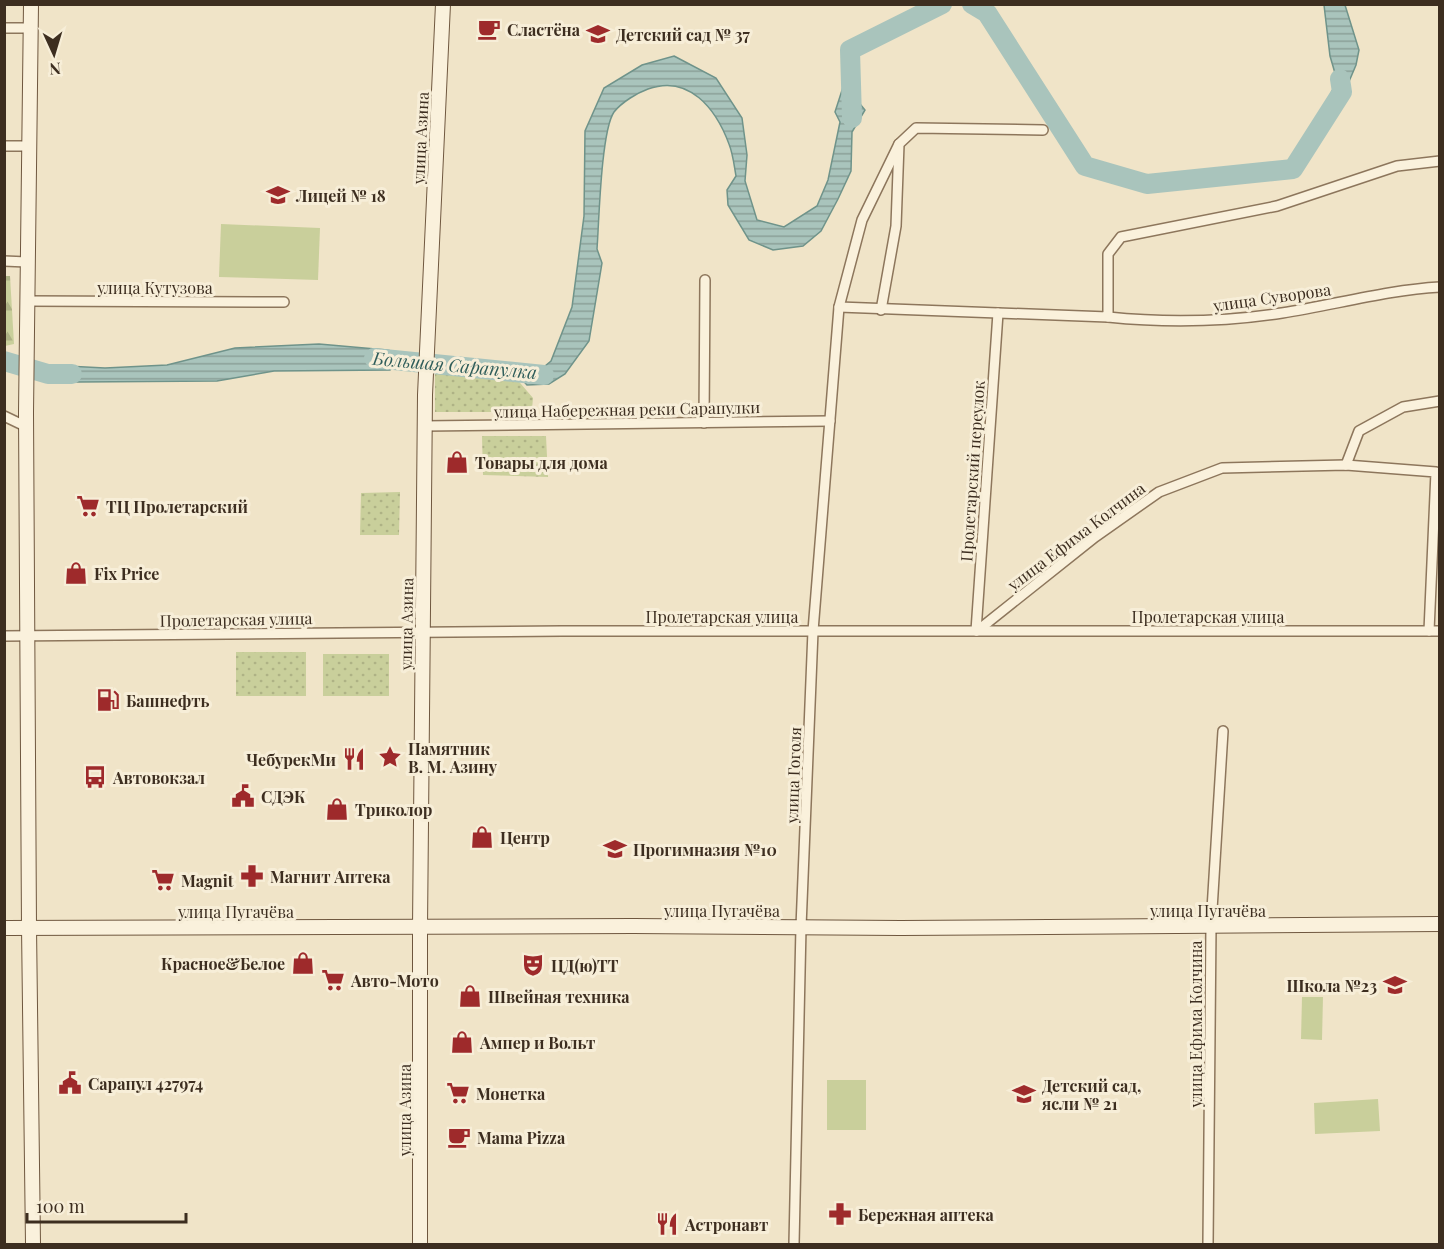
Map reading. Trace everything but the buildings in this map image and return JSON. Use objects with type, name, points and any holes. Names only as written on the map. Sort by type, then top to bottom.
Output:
[{"type":"main road","points":[[31,4],[26,420],[33,1245]]},
{"type":"main road","name":"улица Азина","points":[[420,1245],[424,426],[443,4]]},
{"type":"main road","name":"улица Пугачёва","points":[[4,928],[1440,924]]},
{"type":"street","points":[[4,28],[30,28]]},
{"type":"street","points":[[880,310],[896,226],[899,144],[916,128],[1043,130]]},
{"type":"street","name":"улица Гоголя","points":[[795,1245],[801,927],[813,631],[839,307],[862,220],[899,144]]},
{"type":"street","points":[[4,146],[29,146]]},
{"type":"street","points":[[839,307],[1108,316],[1108,254],[1121,237],[1277,206],[1396,166],[1440,161]]},
{"type":"street","points":[[4,261],[27,262]]},
{"type":"street","points":[[704,423],[705,279]]},
{"type":"street","name":"улица Суворова","points":[[1108,316],[1132,319],[1212,321],[1281,313],[1440,287]]},
{"type":"street","name":"улица Кутузова","points":[[27,301],[284,302]]},
{"type":"street","name":"Пролетарский переулок","points":[[976,631],[998,313]]},
{"type":"street","points":[[1346,465],[1359,431],[1403,407],[1440,401]]},
{"type":"street","points":[[4,416],[26,420]]},
{"type":"street","name":"улица Набережная реки Сарапулки","points":[[424,426],[830,421]]},
{"type":"street","name":"улица Ефима Колчина","points":[[976,631],[1095,537],[1159,492],[1222,468],[1346,465],[1436,472],[1435,631]]},
{"type":"street","name":"Пролетарская улица","points":[[4,636],[423,632],[1435,631]]},
{"type":"street","name":"улица Ефима Колчина","points":[[1208,1245],[1211,926],[1223,732]]},
{"type":"green space","points":[[221,224],[320,228],[318,280],[219,277]]},
{"type":"green space","points":[[5,276],[10,276],[14,344],[5,346]]},
{"type":"green space","points":[[435,369],[515,377],[533,398],[531,420],[499,419],[498,412],[435,412]]},
{"type":"green space","points":[[482,436],[546,436],[548,477],[483,475]]},
{"type":"green space","points":[[400,492],[399,535],[360,535],[361,493]]},
{"type":"green space","points":[[236,652],[306,652],[306,696],[236,696]]},
{"type":"green space","points":[[323,654],[389,654],[389,696],[323,696]]},
{"type":"green space","points":[[1302,997],[1323,997],[1322,1040],[1301,1039]]},
{"type":"green space","points":[[827,1080],[866,1080],[866,1130],[827,1130]]},
{"type":"green space","points":[[1378,1099],[1380,1131],[1315,1134],[1314,1103]]},
{"type":"water","points":[[1324,5],[1345,5],[1359,50],[1356,65],[1339,105],[1328,100],[1337,80],[1330,56]]},
{"type":"water","points":[[674,56],[716,78],[742,118],[747,155],[745,181],[757,220],[784,227],[817,206],[828,180],[840,122],[835,112],[844,84],[865,110],[852,132],[851,171],[821,231],[803,246],[773,250],[749,240],[728,205],[727,190],[736,176],[733,160],[723,131],[708,107],[699,98],[676,86],[648,89],[630,98],[614,112],[606,138],[597,249],[602,263],[589,341],[565,374],[549,384],[527,385],[519,376],[521,368],[539,371],[551,361],[572,307],[584,216],[585,131],[604,88],[642,65]]},
{"type":"water","points":[[319,344],[387,350],[405,354],[390,370],[274,371],[217,381],[78,382],[48,380],[48,365],[105,368],[167,365],[235,348]]},
{"type":"waterway","name":"Большая Сарапулка","points":[[852,118],[850,50],[942,4]]},
{"type":"waterway","name":"Большая Сарапулка","points":[[972,4],[987,13],[1085,166],[1147,184],[1293,169],[1342,92],[1340,79]]},
{"type":"waterway","name":"Большая Сарапулка","points":[[374,358],[544,375]]},
{"type":"waterway","name":"Большая Сарапулка","points":[[4,361],[48,374],[72,374]]},
{"type":"place","name":"Сластёна","points":[[489,29]]},
{"type":"place","name":"Детский сад № 37","points":[[598,34]]},
{"type":"place","name":"Лицей № 18","points":[[278,195]]},
{"type":"place","name":"Товары для дома","points":[[457,462]]},
{"type":"place","name":"ТЦ Пролетарский","points":[[88,506]]},
{"type":"place","name":"Fix Price","points":[[76,573]]},
{"type":"place","name":"Башнефть","points":[[108,700]]},
{"type":"place","name":"Памятник В. М. Азину","points":[[390,757]]},
{"type":"place","name":"ЧебурекМи","points":[[354,759]]},
{"type":"place","name":"Автовокзал","points":[[95,777]]},
{"type":"place","name":"СДЭК","points":[[243,796]]},
{"type":"place","name":"Триколор","points":[[337,809]]},
{"type":"place","name":"Центр","points":[[482,837]]},
{"type":"place","name":"Прогимназия №10","points":[[615,849]]},
{"type":"place","name":"Магнит Аптека","points":[[252,876]]},
{"type":"place","name":"Magnit","points":[[163,880]]},
{"type":"place","name":"Красное&Белое","points":[[303,963]]},
{"type":"place","name":"ЦД(ю)ТТ","points":[[533,965]]},
{"type":"place","name":"Авто-Мото","points":[[333,980]]},
{"type":"place","name":"Школа №23","points":[[1395,985]]},
{"type":"place","name":"Швейная техника","points":[[470,996]]},
{"type":"place","name":"Ампер и Вольт","points":[[462,1042]]},
{"type":"place","name":"Сарапул 427974","points":[[70,1083]]},
{"type":"place","name":"Монетка","points":[[458,1093]]},
{"type":"place","name":"Детский сад, ясли № 21","points":[[1024,1094]]},
{"type":"place","name":"Mama Pizza","points":[[459,1137]]},
{"type":"place","name":"Бережная аптека","points":[[840,1214]]},
{"type":"place","name":"Астронавт","points":[[667,1224]]}]
